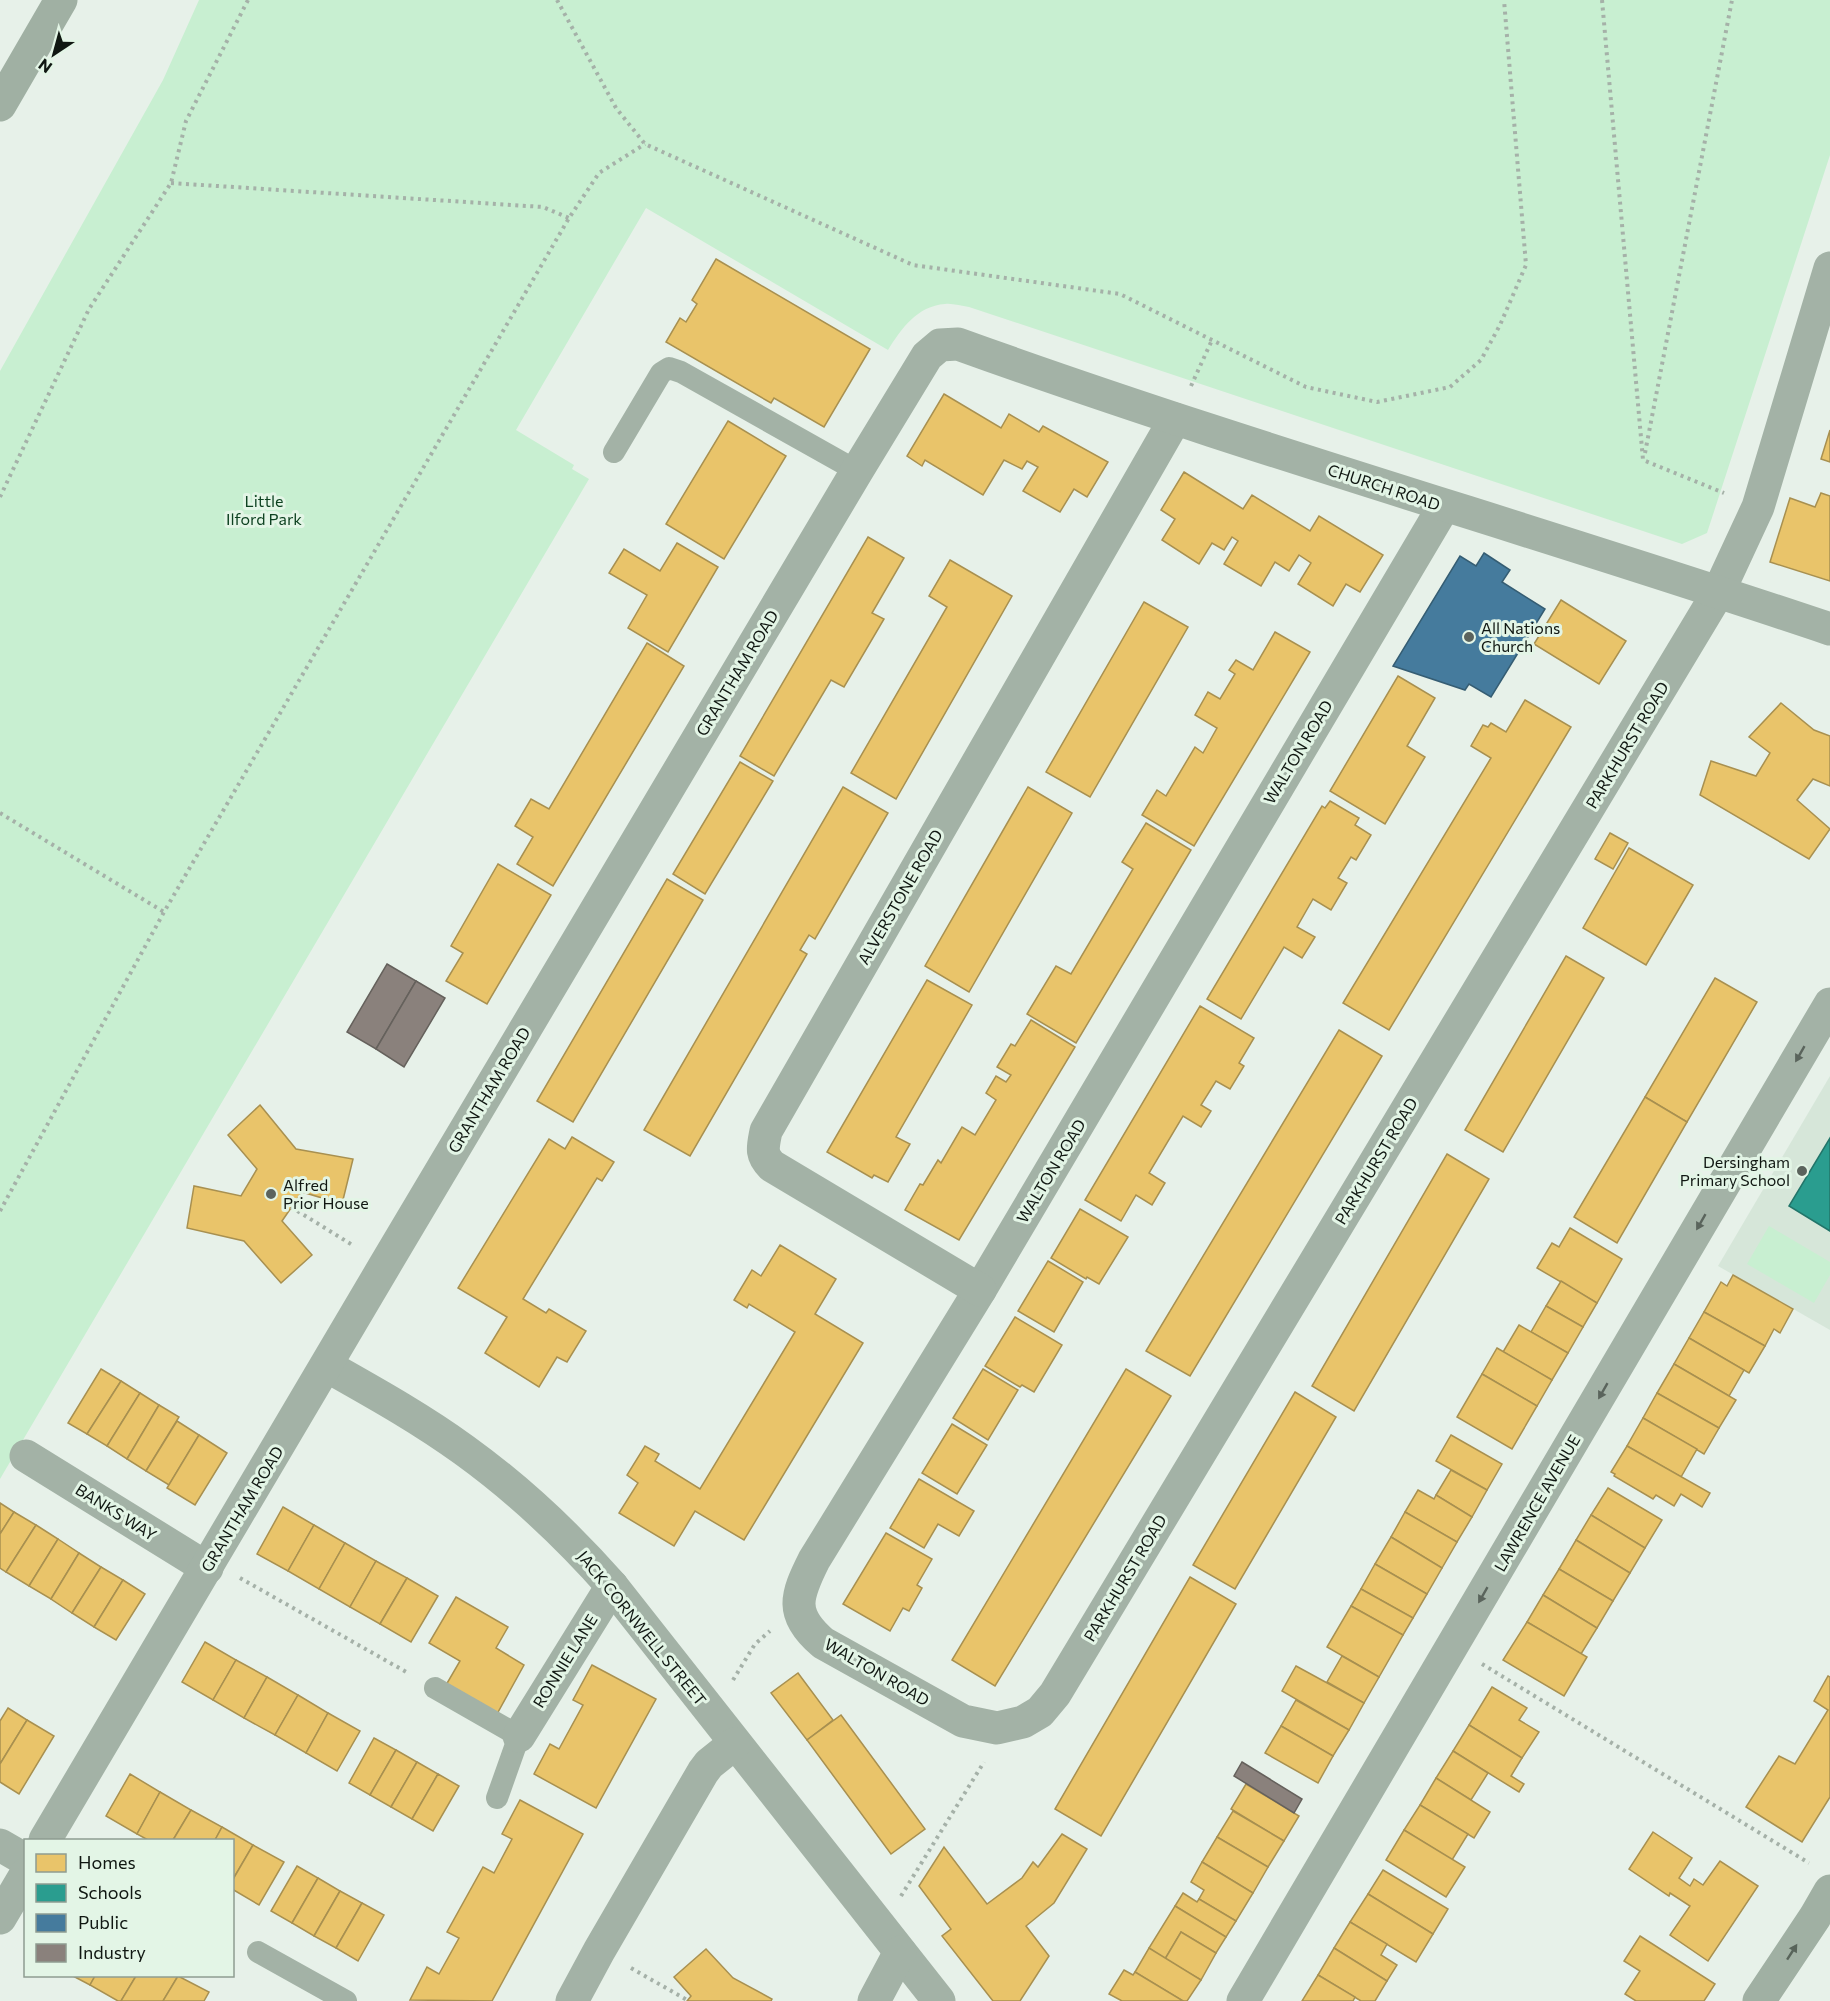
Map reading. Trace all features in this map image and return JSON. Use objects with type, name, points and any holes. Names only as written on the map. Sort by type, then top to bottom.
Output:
[{"type":"main road","points":[[0,105],[61,0]]},
{"type":"main road","points":[[1759,2001],[1815,1917],[1822,1878]]},
{"type":"street","name":"PARKHURST ROAD","points":[[1010,1725],[1040,1712],[1055,1694],[1719,591],[1758,507],[1830,268]]},
{"type":"street","name":"CHURCH ROAD","points":[[940,345],[958,344],[1175,419],[1444,506],[1719,591],[1830,629]]},
{"type":"street","name":"GRANTHAM ROAD","points":[[46,1839],[858,471],[927,356],[940,345]]},
{"type":"street","name":"ALVERSTONE ROAD","points":[[980,1290],[772,1166],[764,1158],[763,1147],[766,1131],[1175,419]]},
{"type":"street","name":"WALTON ROAD","points":[[1010,1725],[963,1721],[824,1643],[807,1629],[799,1615],[799,1598],[804,1580],[814,1560],[980,1290],[1444,506]]},
{"type":"street","name":"LAWRENCE AVENUE","points":[[1243,2001],[1830,1004]]},
{"type":"street","name":"JACK CORNWELL STREET","points":[[327,1366],[430,1427],[493,1472],[557,1528],[612,1586],[939,2001]]},
{"type":"street","name":"BANKS WAY","points":[[26,1456],[209,1564]]},
{"type":"street","name":"RONNIE LANE","points":[[519,1736],[612,1586]]},
{"type":"street","points":[[572,2001],[703,1772],[734,1743]]},
{"type":"street","points":[[0,1845],[24,1859]]},
{"type":"street","points":[[0,1918],[24,1877]]},
{"type":"street","points":[[874,2001],[890,1940]]},
{"type":"lane","points":[[614,452],[662,373],[669,368],[681,372],[858,471]]},
{"type":"lane","points":[[435,1688],[519,1736],[497,1798]]},
{"type":"lane","points":[[258,1952],[346,2001]]},
{"type":"path","points":[[0,497],[89,309],[171,183],[186,121],[248,0]]},
{"type":"path","points":[[557,0],[616,108],[645,144],[913,265],[1120,294],[1306,387],[1377,402],[1450,387],[1481,360],[1500,325],[1526,265],[1504,0]]},
{"type":"path","points":[[1602,0],[1643,460]]},
{"type":"path","points":[[1643,460],[1732,0]]},
{"type":"path","points":[[0,1212],[164,912],[568,218],[599,173],[645,144]]},
{"type":"path","points":[[171,183],[543,207],[568,218]]},
{"type":"path","points":[[1193,381],[1212,339]]},
{"type":"path","points":[[1643,460],[1758,507]]},
{"type":"path","points":[[0,813],[164,912]]},
{"type":"path","points":[[291,1207],[385,1265]]},
{"type":"path","points":[[209,1564],[435,1688]]},
{"type":"path","points":[[731,1683],[755,1644],[778,1624],[799,1615]]},
{"type":"path","points":[[1453,1647],[1822,1878]]},
{"type":"path","points":[[890,1940],[990,1752],[1010,1725]]},
{"type":"path","points":[[599,1951],[687,2000]]},
{"type":"shaded area","name":"Dersingham Primary School","points":[[1830,1076],[1830,1330],[1718,1266]]},
{"type":"green space","name":"Little Ilford Park","points":[[199,0],[1830,0],[1830,155],[1707,533],[1682,544],[969,307],[948,304],[926,309],[904,327],[888,350],[646,208],[516,430],[574,465],[572,469],[589,479],[0,1479],[0,371],[163,80]]},
{"type":"green space","points":[[1769,1226],[1830,1262],[1830,1275],[1814,1303],[1747,1264]]},
{"type":"building: Homes","points":[[716,259],[870,349],[824,427],[774,398],[771,403],[666,342],[680,318],[686,322],[697,304],[692,300]]},
{"type":"building: Homes","points":[[944,394],[1001,428],[1009,414],[1039,432],[1043,426],[1108,462],[1087,497],[1074,489],[1060,512],[1023,491],[1038,467],[1027,461],[1022,469],[1004,460],[983,495],[925,460],[922,466],[907,456]]},
{"type":"building: Homes","points":[[728,421],[786,456],[724,559],[666,524]]},
{"type":"building: Homes","points":[[1830,430],[1830,462],[1821,459]]},
{"type":"building: Homes","points":[[1184,472],[1243,509],[1252,495],[1310,531],[1319,516],[1383,555],[1360,592],[1346,584],[1333,606],[1298,584],[1311,563],[1299,555],[1289,571],[1275,562],[1261,586],[1224,564],[1238,541],[1232,537],[1224,550],[1212,543],[1199,564],[1162,540],[1175,519],[1161,510]]},
{"type":"building: Homes","points":[[1821,493],[1830,496],[1830,581],[1770,562],[1790,498],[1815,507]]},
{"type":"building: Homes","points":[[868,537],[904,558],[872,613],[884,619],[844,687],[831,680],[774,776],[740,756]]},
{"type":"building: Homes","points":[[677,543],[718,567],[668,652],[628,628],[647,595],[609,573],[624,549],[660,571]]},
{"type":"building: Homes","points":[[950,560],[1012,596],[896,799],[851,773],[947,607],[929,596]]},
{"type":"building: Homes","points":[[1561,600],[1626,641],[1599,684],[1534,644]]},
{"type":"building: Homes","points":[[1144,602],[1188,627],[1090,797],[1046,772]]},
{"type":"building: Homes","points":[[1275,632],[1310,652],[1194,846],[1142,815],[1157,790],[1166,796],[1195,747],[1203,753],[1217,728],[1195,715],[1208,692],[1220,699],[1235,674],[1229,670],[1236,660],[1253,670]]},
{"type":"building: Homes","points":[[647,643],[684,666],[553,886],[517,864],[533,837],[515,826],[531,799],[549,809]]},
{"type":"building: Homes","points":[[1398,676],[1435,698],[1407,746],[1425,757],[1385,824],[1330,791]]},
{"type":"building: Homes","points":[[1525,700],[1571,727],[1389,1030],[1343,1003],[1491,758],[1471,746],[1483,725],[1488,727],[1491,723],[1506,732]]},
{"type":"building: Homes","points":[[1781,703],[1814,730],[1830,736],[1830,786],[1813,779],[1797,800],[1830,829],[1809,859],[1700,795],[1711,761],[1756,776],[1770,753],[1749,737]]},
{"type":"building: Homes","points":[[740,762],[773,781],[705,894],[673,874]]},
{"type":"building: Homes","points":[[843,787],[888,813],[815,939],[809,935],[800,950],[807,954],[690,1156],[644,1130]]},
{"type":"building: Homes","points":[[1028,787],[1072,813],[969,992],[925,966]]},
{"type":"building: Homes","points":[[1330,801],[1359,818],[1355,825],[1371,835],[1356,860],[1351,857],[1338,878],[1347,883],[1331,910],[1313,899],[1297,927],[1315,937],[1302,958],[1284,947],[1241,1019],[1207,999],[1322,806],[1325,808]]},
{"type":"building: Homes","points":[[1146,823],[1191,850],[1076,1043],[1027,1014],[1056,966],[1071,974],[1133,869],[1122,862]]},
{"type":"building: Homes","points":[[1610,833],[1628,843],[1613,869],[1595,859]]},
{"type":"building: Homes","points":[[1629,848],[1693,885],[1646,965],[1583,928]]},
{"type":"building: Homes","points":[[498,864],[551,895],[487,1004],[446,981],[463,953],[451,946]]},
{"type":"building: Homes","points":[[667,879],[703,900],[573,1122],[537,1101]]},
{"type":"building: Homes","points":[[1566,956],[1604,978],[1503,1152],[1465,1130]]},
{"type":"building: Homes","points":[[1715,978],[1757,1002],[1687,1122],[1645,1097]]},
{"type":"building: Homes","points":[[927,980],[972,1005],[896,1137],[910,1144],[888,1182],[874,1175],[872,1178],[827,1152]]},
{"type":"building: Homes","points":[[1200,1006],[1254,1038],[1239,1063],[1244,1066],[1230,1089],[1216,1081],[1201,1105],[1211,1111],[1201,1127],[1183,1116],[1149,1173],[1165,1183],[1152,1205],[1136,1195],[1121,1221],[1085,1200]]},
{"type":"building: Homes","points":[[1031,1020],[1075,1047],[959,1240],[905,1210],[920,1184],[923,1185],[938,1160],[941,1163],[962,1127],[975,1135],[996,1100],[986,1093],[996,1076],[1006,1082],[1011,1075],[997,1067],[1011,1044],[1015,1046]]},
{"type":"building: Homes","points":[[1339,1030],[1382,1056],[1190,1376],[1146,1351]]},
{"type":"building: Homes","points":[[1645,1097],[1687,1122],[1617,1243],[1574,1217]]},
{"type":"building: Homes","name":"Alfred Prior House","points":[[260,1105],[296,1149],[353,1159],[342,1204],[302,1192],[282,1221],[312,1255],[281,1283],[244,1241],[187,1228],[194,1186],[241,1196],[257,1169],[228,1135]]},
{"type":"building: Homes","points":[[572,1137],[614,1162],[602,1181],[597,1178],[523,1299],[546,1313],[549,1309],[586,1331],[567,1362],[557,1357],[539,1387],[485,1353],[507,1317],[458,1288],[549,1139],[565,1149]]},
{"type":"building: Homes","points":[[1447,1154],[1489,1179],[1354,1411],[1312,1386]]},
{"type":"building: Homes","points":[[1080,1209],[1128,1237],[1099,1284],[1051,1258]]},
{"type":"building: Homes","points":[[1570,1228],[1622,1259],[1597,1303],[1537,1268],[1552,1243],[1559,1247]]},
{"type":"building: Homes","points":[[780,1245],[836,1279],[815,1314],[863,1343],[744,1540],[695,1511],[674,1546],[619,1513],[638,1483],[627,1475],[645,1446],[659,1454],[655,1461],[700,1489],[795,1332],[749,1304],[747,1308],[734,1300],[752,1270],[761,1276]]},
{"type":"building: Homes","points":[[1048,1261],[1083,1282],[1054,1332],[1018,1311]]},
{"type":"building: Homes","points":[[1733,1275],[1793,1309],[1780,1333],[1774,1329],[1765,1346],[1704,1312],[1721,1282],[1727,1286]]},
{"type":"building: Homes","points":[[1561,1281],[1597,1303],[1583,1327],[1546,1306]]},
{"type":"building: Homes","points":[[1546,1306],[1583,1327],[1568,1353],[1531,1332]]},
{"type":"building: Homes","points":[[1704,1312],[1765,1346],[1749,1373],[1689,1338]]},
{"type":"building: Homes","points":[[1015,1317],[1062,1345],[1034,1392],[1022,1385],[1020,1387],[985,1366]]},
{"type":"building: Homes","points":[[1519,1325],[1568,1353],[1552,1380],[1503,1352]]},
{"type":"building: Homes","points":[[1689,1338],[1744,1370],[1729,1396],[1674,1364]]},
{"type":"building: Homes","points":[[1497,1348],[1552,1380],[1537,1406],[1482,1374]]},
{"type":"building: Homes","points":[[1674,1364],[1736,1400],[1719,1428],[1657,1393]]},
{"type":"building: Homes","points":[[101,1369],[121,1381],[87,1434],[68,1423]]},
{"type":"building: Homes","points":[[983,1369],[1018,1390],[988,1440],[953,1418]]},
{"type":"building: Homes","points":[[1126,1369],[1171,1396],[995,1686],[952,1660]]},
{"type":"building: Homes","points":[[1482,1374],[1537,1406],[1512,1449],[1457,1417]]},
{"type":"building: Homes","points":[[121,1381],[140,1393],[107,1446],[87,1434]]},
{"type":"building: Homes","points":[[1295,1392],[1336,1417],[1235,1589],[1193,1565]]},
{"type":"building: Homes","points":[[140,1393],[159,1405],[127,1459],[107,1446]]},
{"type":"building: Homes","points":[[1657,1393],[1719,1428],[1704,1454],[1643,1418]]},
{"type":"building: Homes","points":[[159,1405],[179,1417],[146,1471],[127,1459]]},
{"type":"building: Homes","points":[[1643,1418],[1697,1449],[1681,1477],[1627,1446]]},
{"type":"building: Homes","points":[[177,1421],[199,1435],[169,1485],[146,1471]]},
{"type":"building: Homes","points":[[952,1424],[987,1445],[957,1494],[922,1473]]},
{"type":"building: Homes","points":[[199,1435],[227,1453],[195,1505],[167,1488]]},
{"type":"building: Homes","points":[[1451,1435],[1502,1464],[1487,1490],[1436,1461]]},
{"type":"building: Homes","points":[[1627,1446],[1710,1493],[1702,1507],[1681,1494],[1674,1506],[1656,1495],[1653,1499],[1614,1476],[1615,1474],[1611,1472]]},
{"type":"building: Homes","points":[[1451,1470],[1487,1490],[1472,1517],[1436,1495]]},
{"type":"building: Homes","points":[[919,1479],[974,1511],[959,1536],[938,1524],[924,1548],[890,1528]]},
{"type":"building: Homes","points":[[1608,1488],[1662,1520],[1645,1548],[1591,1515]]},
{"type":"building: Homes","points":[[1418,1490],[1434,1499],[1436,1495],[1472,1517],[1457,1542],[1405,1512]]},
{"type":"building: Homes","points":[[0,1503],[14,1512],[0,1534]]},
{"type":"building: Homes","points":[[283,1507],[314,1525],[288,1571],[257,1554]]},
{"type":"building: Homes","points":[[14,1512],[36,1525],[6,1572],[0,1568],[0,1534]]},
{"type":"building: Homes","points":[[1405,1512],[1457,1542],[1442,1568],[1391,1537]]},
{"type":"building: Homes","points":[[1591,1515],[1645,1548],[1630,1573],[1576,1540]]},
{"type":"building: Homes","points":[[36,1525],[58,1539],[29,1586],[6,1572]]},
{"type":"building: Homes","points":[[314,1525],[345,1543],[319,1589],[288,1571]]},
{"type":"building: Homes","points":[[886,1533],[932,1559],[917,1585],[922,1588],[909,1611],[903,1608],[890,1631],[843,1604]]},
{"type":"building: Homes","points":[[1391,1537],[1442,1568],[1427,1594],[1375,1564]]},
{"type":"building: Homes","points":[[58,1539],[79,1553],[51,1599],[29,1586]]},
{"type":"building: Homes","points":[[1576,1540],[1630,1573],[1613,1601],[1559,1569]]},
{"type":"building: Homes","points":[[345,1543],[376,1561],[350,1607],[319,1589]]},
{"type":"building: Homes","points":[[79,1553],[101,1567],[72,1613],[51,1599]]},
{"type":"building: Homes","points":[[376,1561],[407,1578],[380,1624],[350,1607]]},
{"type":"building: Homes","points":[[1375,1564],[1427,1594],[1413,1618],[1361,1589]]},
{"type":"building: Homes","points":[[101,1567],[123,1580],[94,1627],[72,1613]]},
{"type":"building: Homes","points":[[1559,1569],[1613,1601],[1597,1628],[1543,1595]]},
{"type":"building: Homes","points":[[1190,1577],[1236,1604],[1101,1836],[1055,1809]]},
{"type":"building: Homes","points":[[407,1578],[438,1596],[411,1642],[380,1624]]},
{"type":"building: Homes","points":[[123,1580],[145,1594],[116,1640],[94,1627]]},
{"type":"building: Homes","points":[[1361,1589],[1413,1618],[1403,1635],[1351,1606]]},
{"type":"building: Homes","points":[[1543,1595],[1597,1628],[1581,1654],[1527,1622]]},
{"type":"building: Homes","points":[[456,1597],[508,1627],[496,1648],[524,1665],[497,1714],[446,1685],[460,1661],[429,1643]]},
{"type":"building: Homes","points":[[1351,1606],[1403,1635],[1379,1677],[1327,1647]]},
{"type":"building: Homes","points":[[1527,1622],[1587,1657],[1564,1696],[1503,1660]]},
{"type":"building: Homes","points":[[205,1642],[236,1660],[213,1700],[182,1682]]},
{"type":"building: Homes","points":[[1342,1656],[1379,1677],[1364,1703],[1327,1682]]},
{"type":"building: Homes","points":[[236,1660],[267,1677],[244,1718],[213,1700]]},
{"type":"building: Homes","points":[[592,1665],[656,1699],[596,1808],[534,1774],[550,1744],[559,1749],[583,1705],[573,1700]]},
{"type":"building: Homes","points":[[1296,1666],[1364,1703],[1349,1730],[1282,1691]]},
{"type":"building: Homes","points":[[798,1673],[833,1720],[807,1740],[771,1693]]},
{"type":"building: Homes","points":[[1828,1676],[1830,1677],[1830,1797],[1802,1842],[1746,1807],[1779,1756],[1795,1764],[1828,1710],[1814,1701]]},
{"type":"building: Homes","points":[[267,1677],[298,1695],[275,1735],[244,1718]]},
{"type":"building: Homes","points":[[1492,1687],[1527,1708],[1519,1720],[1539,1732],[1522,1758],[1469,1725]]},
{"type":"building: Homes","points":[[298,1695],[328,1713],[306,1753],[275,1735]]},
{"type":"building: Homes","points":[[1296,1700],[1349,1730],[1333,1756],[1281,1726]]},
{"type":"building: Homes","points":[[8,1708],[27,1720],[0,1764],[0,1721]]},
{"type":"building: Homes","points":[[328,1713],[360,1731],[337,1771],[306,1753]]},
{"type":"building: Homes","points":[[841,1715],[925,1829],[891,1854],[807,1740]]},
{"type":"building: Homes","points":[[27,1720],[54,1736],[19,1794],[0,1782],[0,1764]]},
{"type":"building: Homes","points":[[1469,1725],[1522,1758],[1511,1776],[1524,1784],[1519,1792],[1453,1751]]},
{"type":"building: Homes","points":[[1281,1726],[1333,1756],[1318,1783],[1265,1753]]},
{"type":"building: Homes","points":[[374,1738],[396,1750],[370,1795],[349,1783]]},
{"type":"building: Homes","points":[[396,1750],[417,1762],[391,1807],[370,1795]]},
{"type":"building: Homes","points":[[1453,1751],[1488,1773],[1471,1800],[1436,1778]]},
{"type":"building: Homes","points":[[417,1762],[438,1774],[412,1819],[391,1807]]},
{"type":"building: Homes","points":[[130,1774],[160,1792],[137,1834],[106,1816]]},
{"type":"building: Homes","points":[[438,1774],[459,1786],[433,1831],[412,1819]]},
{"type":"building: Homes","points":[[1436,1778],[1490,1812],[1474,1838],[1420,1805]]},
{"type":"building: Homes","points":[[1246,1784],[1299,1816],[1284,1841],[1231,1809]]},
{"type":"building: Homes","points":[[160,1792],[191,1810],[174,1839],[146,1839],[137,1834]]},
{"type":"building: Homes","points":[[520,1800],[583,1834],[492,2001],[410,2000],[427,1967],[439,1974],[459,1938],[447,1932],[483,1867],[494,1873],[512,1839],[502,1834]]},
{"type":"building: Homes","points":[[1420,1805],[1468,1834],[1452,1860],[1404,1830]]},
{"type":"building: Homes","points":[[191,1810],[222,1827],[216,1839],[174,1839]]},
{"type":"building: Homes","points":[[1233,1811],[1284,1841],[1268,1867],[1217,1837]]},
{"type":"building: Homes","points":[[222,1827],[253,1845],[234,1878],[234,1839],[216,1839]]},
{"type":"building: Homes","points":[[1404,1830],[1465,1867],[1446,1897],[1386,1860]]},
{"type":"building: Homes","points":[[1653,1832],[1692,1858],[1679,1878],[1690,1886],[1694,1879],[1703,1885],[1720,1861],[1758,1886],[1708,1961],[1670,1935],[1690,1906],[1670,1893],[1669,1896],[1629,1869]]},
{"type":"building: Homes","points":[[1062,1834],[1087,1849],[1054,1903],[1026,1926],[1049,1956],[1020,2001],[993,2001],[942,1936],[951,1929],[919,1886],[944,1847],[987,1904],[1022,1878],[1033,1862],[1038,1867]]},
{"type":"building: Homes","points":[[1217,1837],[1268,1867],[1253,1893],[1202,1862]]},
{"type":"building: Homes","points":[[253,1845],[284,1862],[259,1905],[234,1890],[234,1878]]},
{"type":"building: Homes","points":[[1202,1862],[1253,1893],[1236,1921],[1199,1899],[1204,1890],[1191,1882]]},
{"type":"building: Homes","points":[[297,1866],[318,1878],[292,1923],[271,1911]]},
{"type":"building: Homes","points":[[1383,1870],[1448,1909],[1433,1934],[1368,1894]]},
{"type":"building: Homes","points":[[318,1878],[340,1891],[314,1936],[292,1923]]},
{"type":"building: Homes","points":[[340,1891],[362,1903],[336,1948],[314,1936]]},
{"type":"building: Homes","points":[[1183,1893],[1197,1902],[1199,1899],[1236,1921],[1226,1937],[1175,1906]]},
{"type":"building: Homes","points":[[1368,1894],[1433,1934],[1416,1962],[1350,1922]]},
{"type":"building: Homes","points":[[362,1903],[384,1915],[358,1961],[336,1948]]},
{"type":"building: Homes","points":[[1175,1906],[1226,1937],[1216,1953],[1181,1932],[1165,1959],[1149,1948]]},
{"type":"building: Homes","points":[[1350,1922],[1387,1944],[1381,1955],[1397,1965],[1387,1981],[1334,1948]]},
{"type":"building: Homes","points":[[1181,1932],[1216,1953],[1201,1980],[1165,1959]]},
{"type":"building: Homes","points":[[1640,1936],[1715,1984],[1704,2001],[1636,2001],[1625,1994],[1640,1971],[1624,1961]]},
{"type":"building: Homes","points":[[1149,1948],[1201,1980],[1187,2001],[1183,2001],[1135,1972]]},
{"type":"building: Homes","points":[[1334,1948],[1387,1981],[1375,2001],[1361,2001],[1318,1975]]},
{"type":"building: Homes","points":[[706,1949],[733,1978],[772,1999],[771,2001],[687,2001],[691,1996],[674,1977]]},
{"type":"building: Homes","points":[[1124,1970],[1133,1975],[1135,1972],[1183,2001],[1122,2001],[1109,1994]]},
{"type":"building: Homes","points":[[1318,1975],[1355,1997],[1353,2001],[1302,2001]]},
{"type":"building: Homes","points":[[75,1977],[94,1977],[90,1985]]},
{"type":"building: Homes","points":[[94,1977],[135,1977],[121,2001],[90,1985]]},
{"type":"building: Homes","points":[[135,1977],[177,1977],[163,2001],[121,2001]]},
{"type":"building: Homes","points":[[177,1977],[209,1992],[204,2001],[163,2001]]},
{"type":"building: Schools","points":[[1830,1138],[1830,1231],[1789,1206]]},
{"type":"building: Public","name":"All Nations Church","points":[[1484,553],[1510,570],[1502,582],[1545,609],[1491,697],[1469,684],[1465,690],[1393,666],[1460,556],[1476,566]]},
{"type":"building: Industry","points":[[387,964],[416,981],[376,1049],[347,1032]]},
{"type":"building: Industry","points":[[416,981],[445,998],[404,1067],[376,1049]]},
{"type":"building: Industry","points":[[1242,1762],[1302,1799],[1294,1813],[1234,1776]]},
{"type":"place","name":"All Nations Church","points":[[1469,637]]},
{"type":"place","name":"Dersingham Primary School","points":[[1802,1171]]},
{"type":"place","name":"Alfred Prior House","points":[[271,1194]]}]
